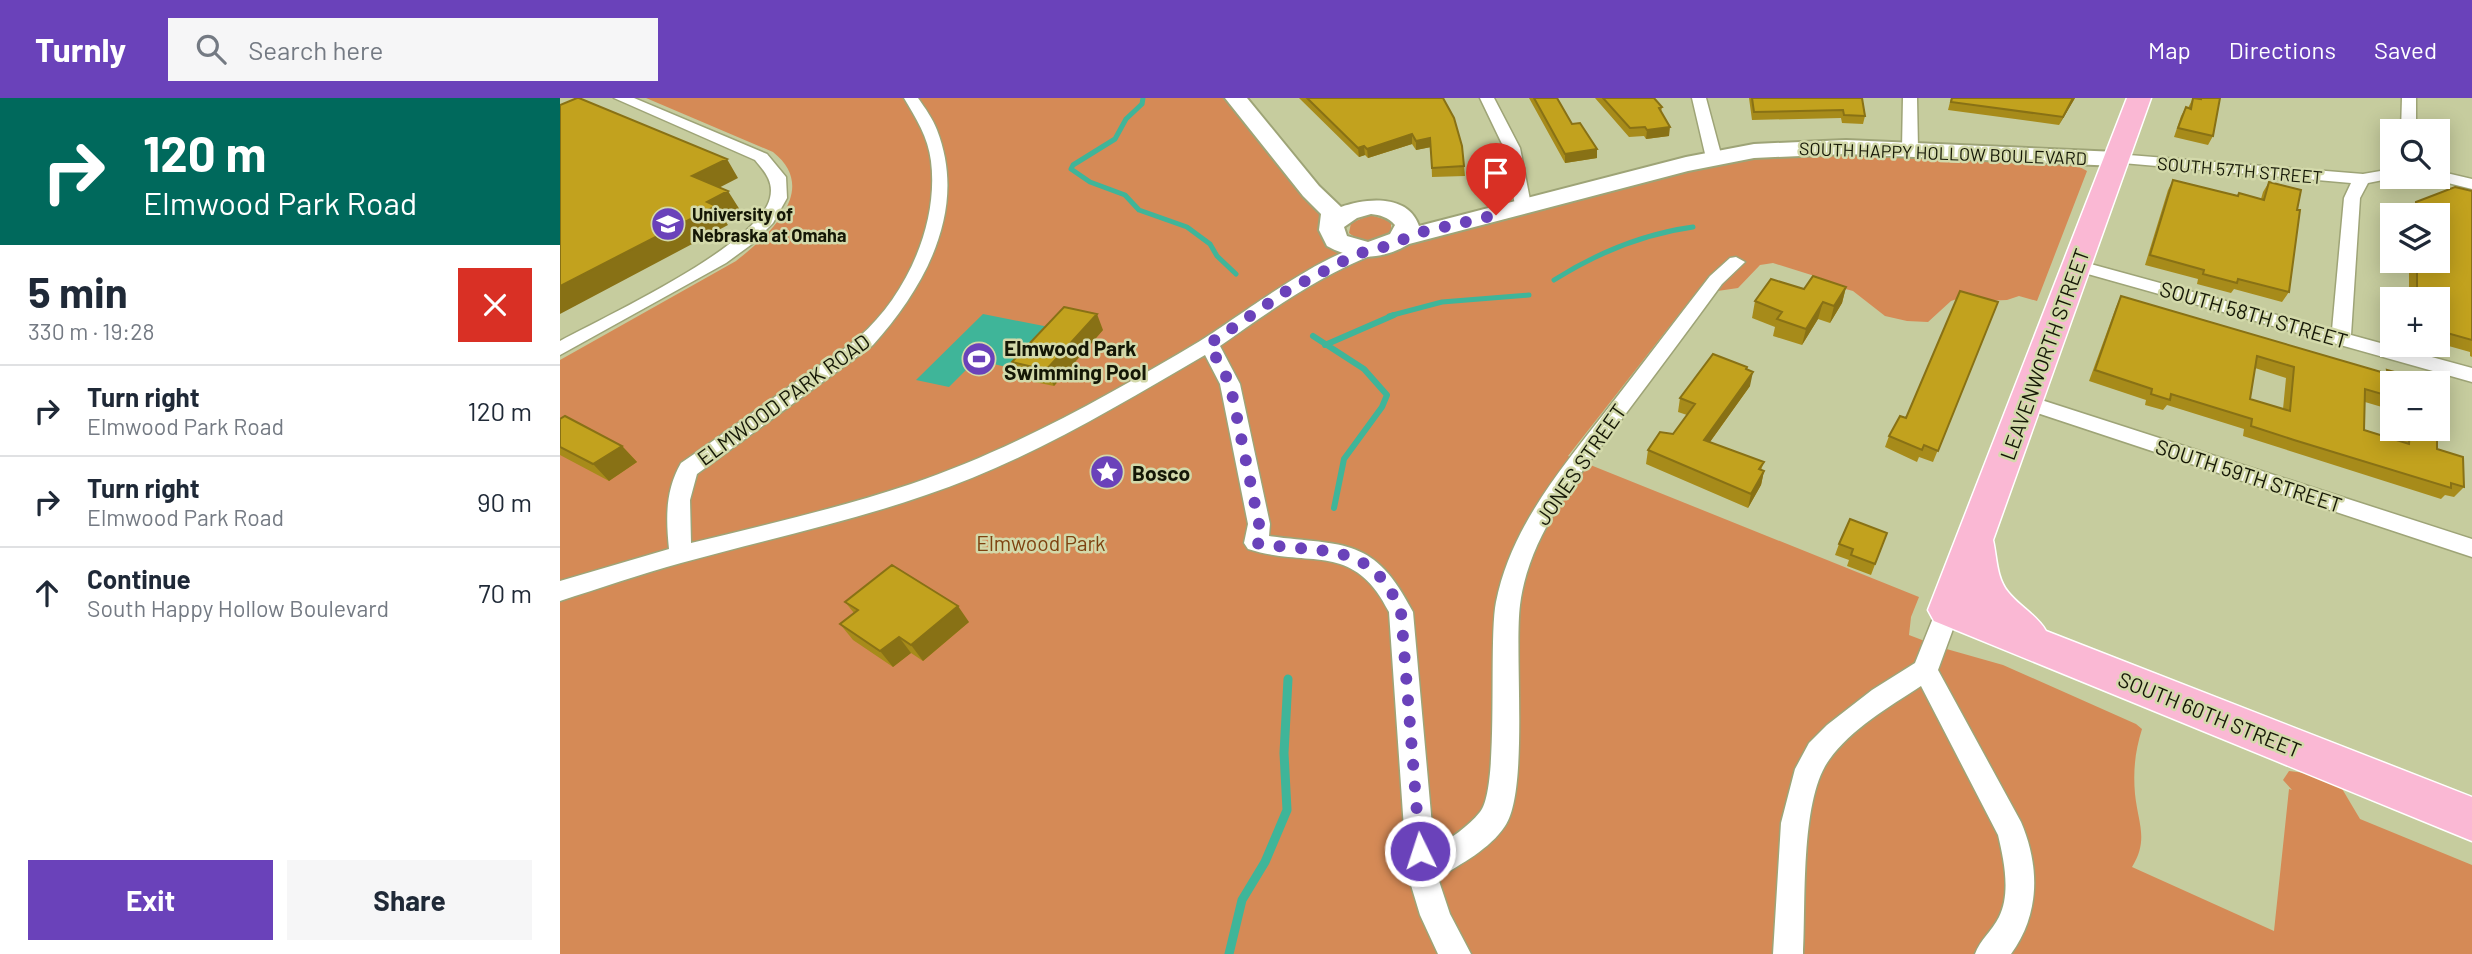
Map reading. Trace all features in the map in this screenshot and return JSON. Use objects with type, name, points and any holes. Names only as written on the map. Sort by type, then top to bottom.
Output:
[{"type":"main road","name":"LEAVENWORTH STREET","points":[[1948,610],[2139,98]]},
{"type":"main road","points":[[1975,539],[1979,575],[1990,599],[2005,616],[2049,650]]},
{"type":"main road","name":"SOUTH 60TH STREET","points":[[1948,610],[2472,818]]},
{"type":"street","points":[[560,349],[724,258],[771,216],[780,193],[780,182],[776,173],[771,164],[761,157],[621,98]]},
{"type":"street","name":"ELMWOOD PARK ROAD","points":[[681,554],[678,501],[681,483],[689,469],[866,341],[886,321],[926,258],[938,207],[940,170],[933,134],[927,119],[911,98]]},
{"type":"street","points":[[1236,98],[1311,191],[1333,213],[1333,247],[1288,290]]},
{"type":"street","points":[[1487,98],[1512,149],[1524,205]]},
{"type":"street","points":[[1699,98],[1714,158]]},
{"type":"street","points":[[1910,98],[1910,149]]},
{"type":"street","points":[[2409,98],[2409,119]]},
{"type":"street","name":"SOUTH HAPPY HOLLOW BOULEVARD","points":[[1369,250],[1524,205],[1714,158],[1754,151],[1798,148],[1910,149],[2117,159]]},
{"type":"street","name":"SOUTH 57TH STREET","points":[[2117,159],[2363,179],[2380,176]]},
{"type":"street","name":"SOUTH HAPPY HOLLOW BOULEVARD","points":[[1292,165],[1327,192],[1365,208],[1376,207],[1396,213],[1443,215],[1524,205]]},
{"type":"street","points":[[2293,174],[2325,190],[2352,208]]},
{"type":"street","points":[[2341,338],[2352,208],[2355,189],[2363,179]]},
{"type":"street","points":[[2450,179],[2472,184]]},
{"type":"street","points":[[1332,230],[1344,214],[1365,208]]},
{"type":"street","points":[[1396,213],[1407,225],[1401,239]]},
{"type":"street","points":[[1332,230],[1344,247],[1369,250]]},
{"type":"street","points":[[560,591],[681,554],[814,522],[921,489],[1056,430],[1209,344],[1288,290],[1343,260],[1369,250]]},
{"type":"street","name":"JONES STREET","points":[[1422,872],[1468,843],[1495,817],[1503,778],[1508,604],[1519,561],[1538,521],[1563,482],[1716,280],[1736,262]]},
{"type":"street","name":"SOUTH 58TH STREET","points":[[2076,265],[2472,375]]},
{"type":"street","points":[[1209,344],[1230,384],[1237,411],[1259,524],[1256,543],[1328,552],[1358,559],[1381,575],[1401,612],[1422,872],[1432,909],[1445,939],[1456,954]]},
{"type":"street","name":"SOUTH 59TH STREET","points":[[2026,402],[2472,548]]},
{"type":"street","points":[[1788,954],[1795,823],[1805,778],[1819,752],[1836,733],[1881,698],[1925,670],[1948,610]]},
{"type":"street","points":[[1925,670],[2011,832],[2018,852],[2022,887],[2018,907],[2011,926],[1990,954]]},
{"type":"green space","name":"Elmwood Park","points":[[646,98],[1223,98],[1324,212],[1325,244],[1357,259],[1550,195],[1795,150],[2076,165],[2087,171],[2037,301],[2019,296],[2007,300],[1981,301],[1960,298],[1951,301],[1928,322],[1907,321],[1885,316],[1853,291],[1835,286],[1821,278],[1773,263],[1760,265],[1738,288],[1697,294],[1691,299],[1568,456],[1919,597],[1911,617],[1909,635],[2003,665],[2136,724],[2142,729],[2134,777],[2141,840],[2132,867],[2274,931],[2289,789],[2292,790],[2283,780],[2289,771],[2306,773],[2341,787],[2360,819],[2472,865],[2472,954],[560,954],[560,360],[736,261],[774,226],[791,197],[792,182],[787,167],[773,152]]},
{"type":"green space","points":[[1370,215],[1391,221],[1391,231],[1382,238],[1371,241],[1349,233],[1351,223]]},
{"type":"water","points":[[983,314],[1049,327],[1011,368],[976,360],[949,387],[916,380]]},
{"type":"building","points":[[577,98],[727,159],[692,176],[728,191],[707,202],[716,206],[560,286],[560,105]]},
{"type":"building","points":[[1307,98],[1443,98],[1454,118],[1462,146],[1464,166],[1432,168],[1430,138],[1416,141],[1412,134],[1367,149],[1364,146],[1358,148]]},
{"type":"building","points":[[1534,98],[1557,98],[1572,124],[1580,123],[1597,149],[1565,154]]},
{"type":"building","points":[[1603,98],[1654,98],[1662,107],[1659,108],[1670,127],[1647,130],[1645,127],[1630,128]]},
{"type":"building","points":[[1752,98],[1862,98],[1865,116],[1844,115],[1843,110],[1754,112]]},
{"type":"building","points":[[1952,98],[2073,98],[2063,117],[1951,102]]},
{"type":"building","points":[[2193,98],[2220,98],[2213,136],[2178,128],[2186,107],[2191,109]]},
{"type":"building","points":[[2173,180],[2264,200],[2269,182],[2301,190],[2289,292],[2238,279],[2237,283],[2203,274],[2204,270],[2150,255]]},
{"type":"building","points":[[2455,187],[2472,191],[2472,340],[2450,334],[2450,287],[2417,287],[2417,273],[2450,273],[2450,203],[2416,202]]},
{"type":"building","points":[[1813,276],[1846,287],[1834,306],[1823,302],[1806,329],[1777,319],[1782,312],[1755,301],[1771,279],[1804,289]]},
{"type":"building","points":[[1960,291],[1998,302],[1938,451],[1924,445],[1922,450],[1889,436],[1900,416],[1906,418]]},
{"type":"building","points":[[2121,296],[2380,372],[2380,393],[2365,389],[2364,430],[2380,435],[2380,441],[2409,444],[2409,441],[2437,441],[2437,449],[2463,457],[2464,487],[2451,483],[2451,488],[2294,440],[2251,426],[2252,419],[2171,394],[2170,400],[2151,394],[2152,389],[2095,370]],"holes":[[[2257,356],[2294,367],[2290,411],[2250,399]]]},
{"type":"building","points":[[1064,307],[1097,314],[1046,370],[1012,362]]},
{"type":"building","points":[[1713,354],[1753,372],[1704,440],[1764,462],[1759,469],[1764,471],[1751,494],[1648,450],[1660,432],[1673,434],[1695,404],[1680,398]]},
{"type":"building","points":[[565,416],[622,446],[593,464],[560,447],[560,419]]},
{"type":"building","points":[[1850,519],[1887,533],[1875,564],[1851,555],[1853,549],[1839,544]]},
{"type":"building","points":[[892,565],[958,606],[911,645],[899,637],[880,651],[840,624],[858,610],[845,602]]},
{"type":"waterway","points":[[1143,98],[1142,104],[1126,119],[1115,139],[1073,165],[1071,169],[1090,182],[1125,195],[1139,210],[1187,227],[1210,244],[1217,256],[1236,274]]},
{"type":"waterway","points":[[1554,280],[1621,246],[1656,234],[1693,227]]},
{"type":"waterway","points":[[1389,316],[1442,302],[1529,295]]},
{"type":"waterway","points":[[1326,345],[1394,315]]},
{"type":"waterway","points":[[1313,336],[1326,345]]},
{"type":"waterway","points":[[1326,345],[1364,369],[1387,395],[1382,407],[1344,459],[1334,508]]},
{"type":"waterway","points":[[1229,954],[1242,900],[1265,862],[1287,810],[1284,753],[1288,679]]},
{"type":"place","name":"University of Nebraska at Omaha","points":[[668,224]]},
{"type":"place","name":"Elmwood Park Swimming Pool","points":[[979,359]]},
{"type":"place","name":"Bosco","points":[[1107,472]]},
{"type":"route","points":[[1420,851],[1417,786],[1401,612],[1392,590],[1381,575],[1358,559],[1344,554],[1256,543],[1259,524],[1237,411],[1230,384],[1209,344],[1288,290],[1343,260],[1392,245],[1422,232],[1496,215]]}]
